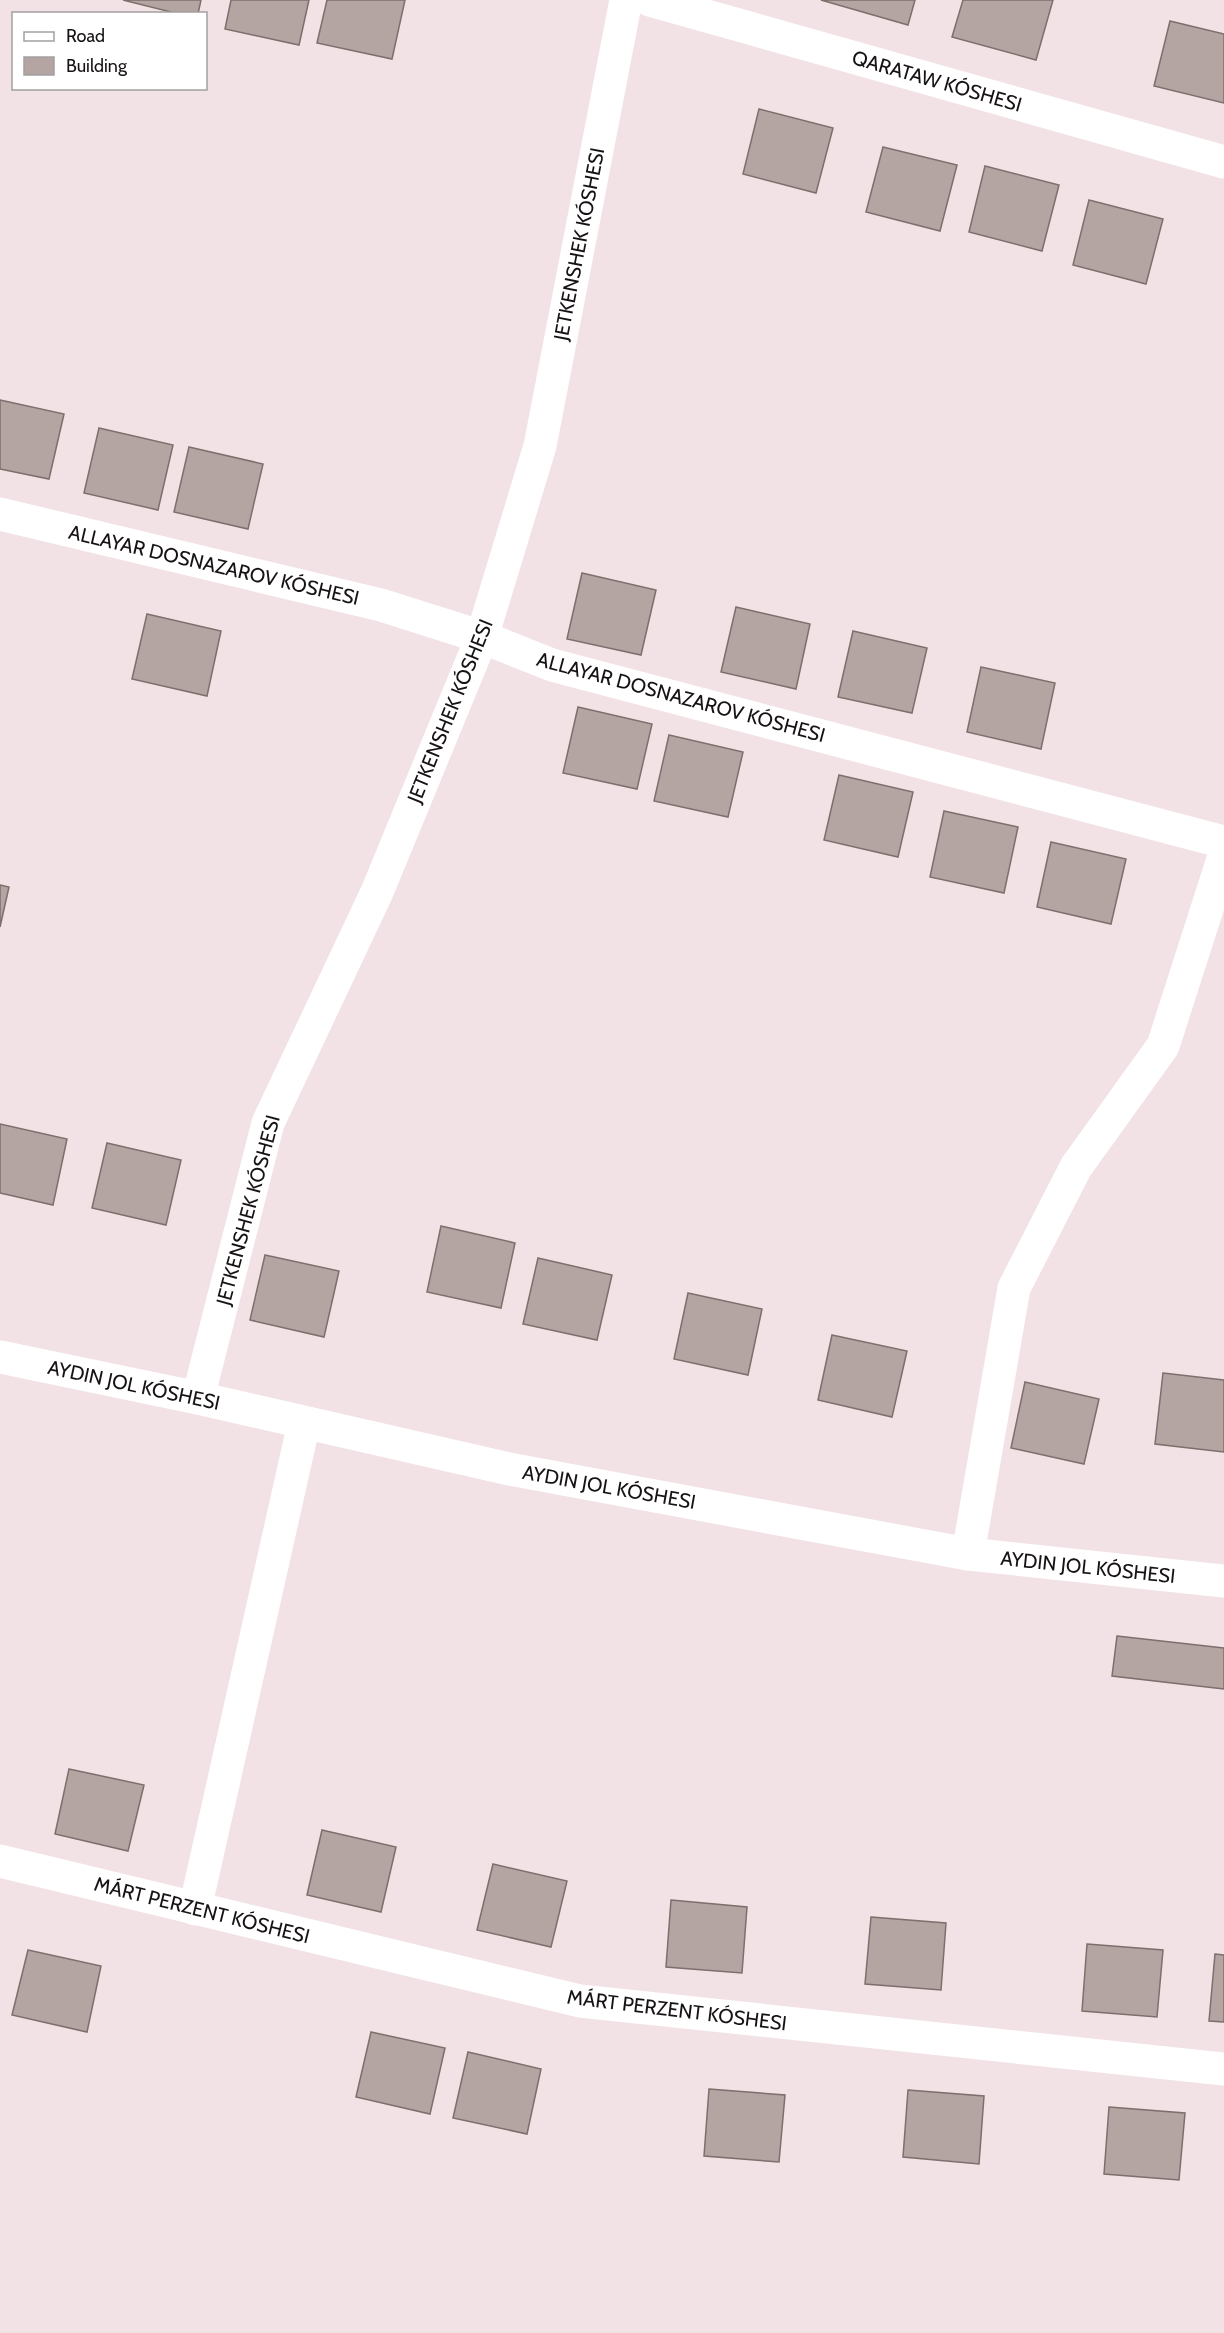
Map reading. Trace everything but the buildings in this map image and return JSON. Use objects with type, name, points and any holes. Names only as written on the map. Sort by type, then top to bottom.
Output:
[{"type":"street","name":"JETKENSHEK KÓSHESI","points":[[198,1398],[268,1123],[377,892],[482,637],[540,446],[626,0]]},
{"type":"street","name":"QARATAW KÓSHESI","points":[[650,0],[1224,162]]},
{"type":"street","name":"ALLAYAR DOSNAZAROV KÓSHESI","points":[[0,514],[381,605],[482,637],[552,665],[1224,842]]},
{"type":"street","points":[[968,1554],[1014,1288],[1076,1167],[1163,1046],[1224,856]]},
{"type":"street","points":[[0,1357],[198,1398],[509,1469],[968,1554],[1224,1581]]},
{"type":"street","points":[[195,1909],[304,1423]]},
{"type":"street","name":"MÁRT PERZENT KÓSHESI","points":[[0,1861],[580,2001],[1224,2069]]}]
